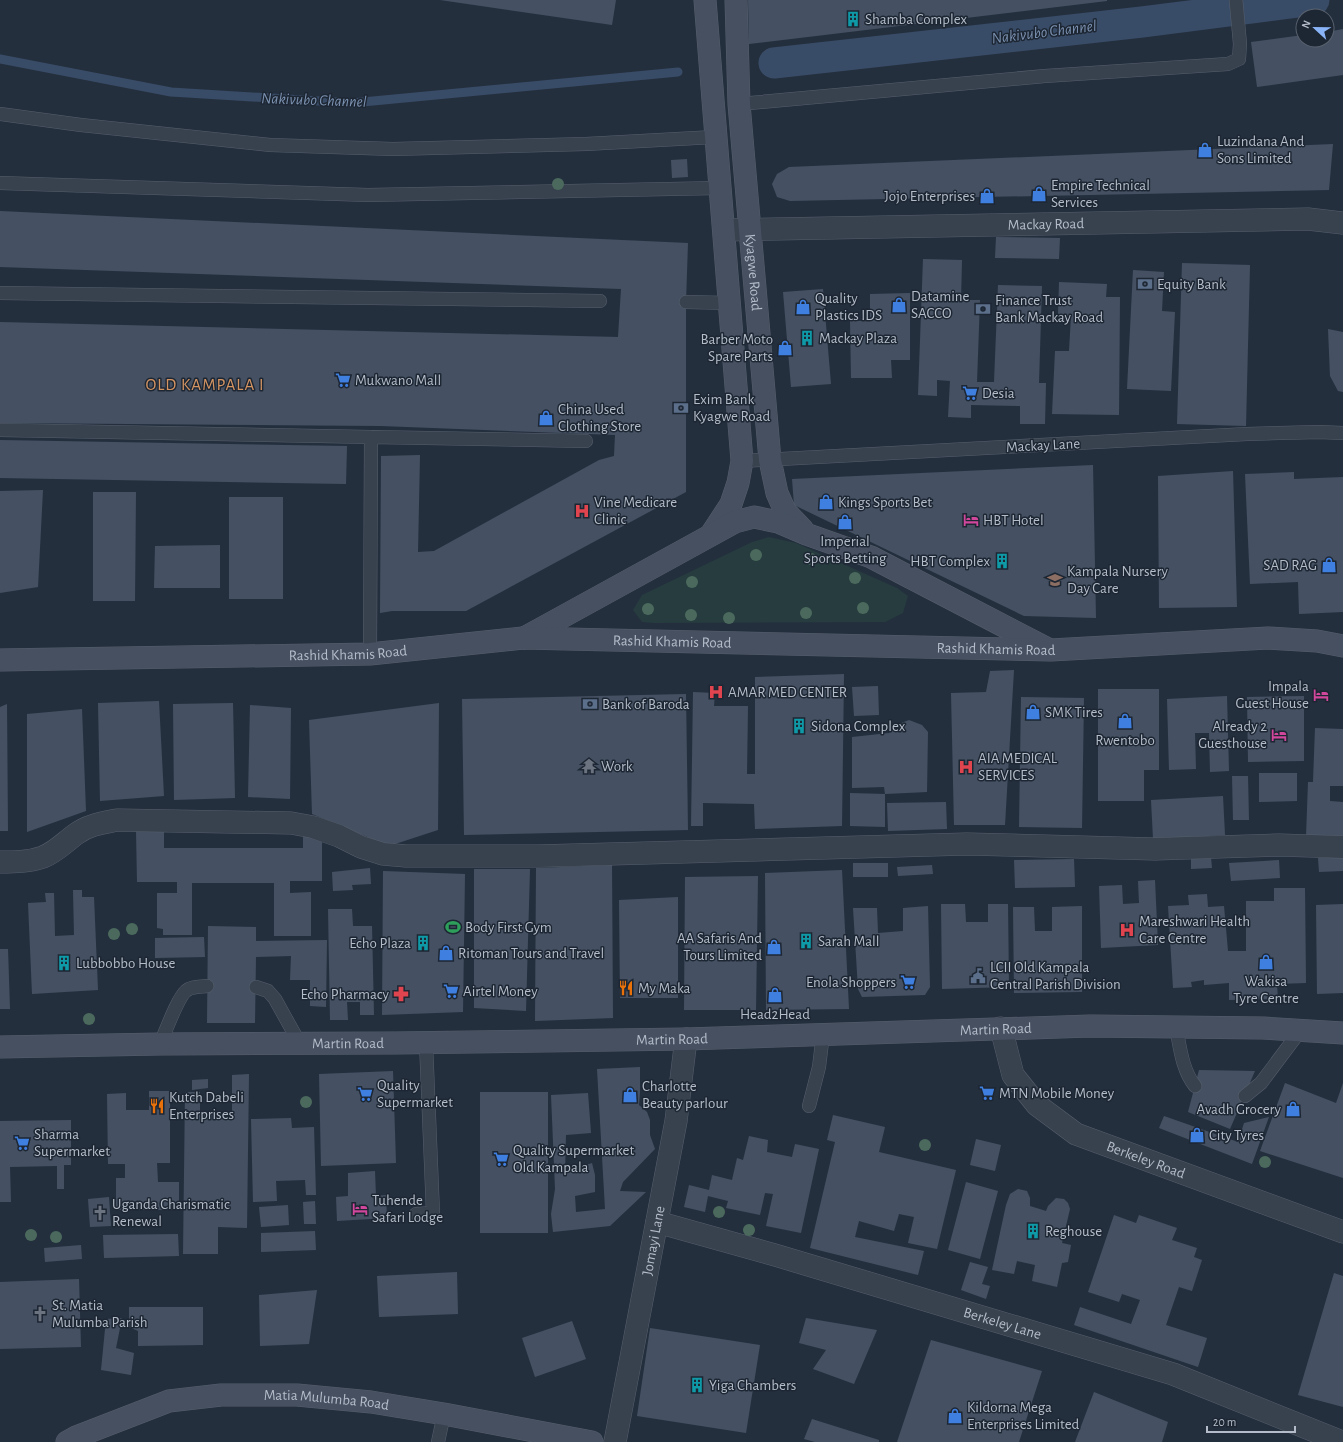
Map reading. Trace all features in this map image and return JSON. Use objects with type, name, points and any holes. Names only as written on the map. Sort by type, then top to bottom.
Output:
[{"type":"street","name":"Kyagwe Road","points":[[704,0],[714,137],[724,230],[742,461],[738,483],[731,504],[710,536]]},
{"type":"street","name":"Kyagwe Road","points":[[736,0],[739,104],[770,460],[777,493],[785,511],[806,534]]},
{"type":"street","name":"Mackay Road","points":[[724,230],[750,228],[1308,219],[1343,223]]},
{"type":"street","points":[[523,638],[735,522],[754,516],[778,522],[806,534],[872,557],[1051,650]]},
{"type":"street","name":"Rashid Khamis Road","points":[[0,660],[370,654],[523,638],[1051,650],[1268,638],[1317,641],[1343,646]]},
{"type":"street","points":[[0,862],[20,862],[42,857],[58,849],[77,833],[93,825],[117,820],[291,823],[313,827],[384,854],[406,856],[538,856],[967,844],[1156,849],[1279,845],[1343,847]]},
{"type":"street","name":"Martin Road","points":[[0,1047],[686,1039],[1090,1026],[1263,1028],[1343,1033]]},
{"type":"street","name":"Berkeley Road","points":[[1001,1028],[1013,1075],[1037,1105],[1076,1134],[1343,1232]]},
{"type":"street","name":"Jomayi Lane","points":[[615,1442],[676,1121],[686,1039]]},
{"type":"street","name":"Berkeley Lane","points":[[657,1222],[791,1259],[1173,1374],[1342,1442]]},
{"type":"street","name":"Matia Mulumba Road","points":[[67,1442],[76,1437],[169,1401],[221,1395],[297,1395],[371,1402],[592,1442]]},
{"type":"lane","points":[[739,104],[1045,76],[1228,64],[1239,59],[1240,44],[1236,0]]},
{"type":"lane","points":[[0,114],[82,125],[270,145],[400,148],[586,144],[714,137]]},
{"type":"lane","points":[[0,183],[368,195],[719,188]]},
{"type":"lane","points":[[0,293],[600,301]]},
{"type":"lane","points":[[686,302],[730,303]]},
{"type":"lane","points":[[0,430],[586,441]]},
{"type":"lane","name":"Mackay Lane","points":[[742,461],[1247,434],[1319,432],[1343,433]]},
{"type":"lane","points":[[370,654],[371,437]]},
{"type":"lane","points":[[160,1044],[179,1000],[186,990],[207,986]]},
{"type":"lane","points":[[256,987],[268,991],[276,999],[300,1044]]},
{"type":"lane","points":[[1176,1027],[1185,1070],[1189,1079],[1195,1086]]},
{"type":"lane","points":[[1244,1096],[1261,1083],[1300,1030]]},
{"type":"lane","points":[[809,1106],[819,1067],[823,1034]]},
{"type":"lane","points":[[416,1214],[433,1212],[426,1043]]},
{"type":"lane","points":[[438,1442],[444,1414]]},
{"type":"green space","points":[[769,537],[796,543],[897,588],[908,596],[903,613],[885,622],[654,623],[642,622],[633,610],[642,595],[752,542]]},
{"type":"building","points":[[440,0],[616,0],[612,25]]},
{"type":"building","name":"Shamba Complex","points":[[748,0],[1107,0],[1107,1],[749,44]]},
{"type":"building","points":[[1343,29],[1343,75],[1257,87],[1251,42],[1295,36],[1295,48],[1335,48],[1335,30]]},
{"type":"building","points":[[1333,144],[1329,190],[790,201],[777,197],[772,184],[777,174],[789,167]]},
{"type":"building","points":[[687,159],[688,177],[672,178],[671,160]]},
{"type":"building","name":"Mukwano Mall","points":[[0,211],[688,243],[686,302],[686,492],[466,611],[392,611],[380,613],[381,456],[420,455],[418,552],[434,551],[599,460],[614,456],[615,435],[381,426],[0,423],[0,322],[618,337],[621,289],[0,267]]},
{"type":"building","points":[[996,237],[1060,238],[1059,259],[995,258]]},
{"type":"building","points":[[923,259],[962,260],[961,300],[980,300],[977,382],[994,382],[998,285],[1042,286],[1039,383],[1046,383],[1045,424],[1020,424],[1020,406],[971,405],[971,418],[948,417],[950,381],[937,380],[937,396],[918,395]]},
{"type":"building","points":[[1182,263],[1250,265],[1246,426],[1177,424]]},
{"type":"building","points":[[1133,270],[1164,272],[1162,311],[1175,312],[1171,391],[1127,389]]},
{"type":"building","points":[[1059,282],[1107,284],[1106,297],[1120,297],[1119,415],[1052,414],[1055,351],[1069,351],[1071,316],[1058,315]]},
{"type":"building","name":"Mackay Plaza","points":[[823,289],[831,384],[791,387],[783,292]]},
{"type":"building","points":[[910,293],[910,360],[891,360],[892,378],[851,378],[850,321],[870,321],[870,294]]},
{"type":"building","points":[[1328,329],[1343,332],[1343,392],[1338,391],[1330,376]]},
{"type":"building","points":[[0,440],[347,446],[346,484],[0,478]]},
{"type":"building","name":"HBT Complex","points":[[1093,465],[1096,618],[1024,616],[794,505],[792,479]]},
{"type":"building","points":[[1233,471],[1237,607],[1159,608],[1158,476]]},
{"type":"building","points":[[1294,472],[1294,479],[1343,477],[1343,612],[1299,614],[1298,582],[1250,584],[1245,474]]},
{"type":"building","points":[[43,490],[38,587],[0,593],[0,491]]},
{"type":"building","points":[[93,492],[136,492],[135,601],[93,601]]},
{"type":"building","points":[[229,497],[283,497],[283,599],[229,599]]},
{"type":"building","points":[[220,545],[220,588],[154,588],[155,546]]},
{"type":"building","points":[[1014,670],[1005,825],[954,825],[951,693],[986,692],[990,671]]},
{"type":"building","name":"Sidona Complex","points":[[844,674],[842,826],[755,829],[754,804],[703,803],[703,826],[691,826],[693,692],[715,693],[714,706],[748,706],[747,774],[755,774],[755,677]]},
{"type":"building","points":[[878,686],[879,715],[854,716],[852,687]]},
{"type":"building","points":[[1098,689],[1159,689],[1159,770],[1144,770],[1144,801],[1098,801]]},
{"type":"building","points":[[686,694],[688,830],[464,835],[462,699]]},
{"type":"building","points":[[1227,696],[1229,771],[1210,772],[1209,733],[1195,733],[1196,769],[1169,770],[1167,699]]},
{"type":"building","points":[[1304,696],[1304,761],[1248,762],[1247,697]]},
{"type":"building","points":[[1021,697],[1084,698],[1082,828],[1019,827]]},
{"type":"building","points":[[159,701],[164,796],[100,801],[98,703]]},
{"type":"building","points":[[233,703],[235,798],[174,800],[173,704]]},
{"type":"building","points":[[439,703],[438,830],[389,846],[312,814],[309,720]]},
{"type":"building","points":[[7,704],[8,831],[0,831],[0,707]]},
{"type":"building","points":[[250,705],[291,708],[290,799],[248,797]]},
{"type":"building","points":[[82,709],[86,811],[27,832],[27,714]]},
{"type":"building","points":[[909,720],[922,725],[928,732],[927,792],[885,794],[884,787],[852,788],[852,737],[889,733],[896,725]]},
{"type":"building","points":[[1315,728],[1343,729],[1343,786],[1330,786],[1330,801],[1343,802],[1343,838],[1306,837],[1308,782],[1313,782]]},
{"type":"building","points":[[1259,773],[1297,773],[1297,801],[1259,802]]},
{"type":"building","points":[[1232,776],[1248,776],[1249,820],[1233,820]]},
{"type":"building","points":[[850,793],[885,794],[885,827],[850,826]]},
{"type":"building","points":[[1223,796],[1225,835],[1153,839],[1151,800]]},
{"type":"building","points":[[946,802],[947,829],[888,831],[887,803]]},
{"type":"building","points":[[136,831],[164,831],[164,848],[303,848],[303,835],[322,835],[322,881],[290,881],[290,893],[311,892],[311,936],[274,936],[274,883],[192,883],[192,935],[163,935],[163,929],[157,928],[157,893],[177,893],[177,882],[137,882]]},
{"type":"building","points":[[1343,856],[1343,871],[1319,872],[1318,858]]},
{"type":"building","points":[[1211,857],[1212,868],[1191,869],[1191,858]]},
{"type":"building","points":[[1074,859],[1075,887],[1015,888],[1014,860]]},
{"type":"building","points":[[1279,860],[1280,878],[1231,881],[1229,863]]},
{"type":"building","points":[[853,863],[888,863],[888,877],[853,877]]},
{"type":"building","points":[[612,865],[613,1018],[535,1021],[536,868]]},
{"type":"building","points":[[932,865],[933,874],[898,876],[897,867]]},
{"type":"building","points":[[370,868],[371,884],[352,885],[353,890],[333,891],[332,872]]},
{"type":"building","points":[[474,869],[530,869],[526,1011],[474,1008]]},
{"type":"building","name":"Sarah Mall","points":[[842,870],[849,1009],[766,1010],[765,873]]},
{"type":"building","name":"Echo Plaza","points":[[383,871],[465,874],[463,1012],[382,1015]]},
{"type":"building","points":[[758,876],[756,1010],[684,1010],[685,877]]},
{"type":"building","points":[[1155,880],[1158,945],[1101,948],[1099,886],[1122,885],[1123,904],[1139,903],[1138,881]]},
{"type":"building","points":[[1274,888],[1305,888],[1306,983],[1277,984],[1278,999],[1229,1000],[1229,983],[1204,985],[1204,980],[1191,982],[1192,987],[1173,988],[1168,906],[1189,905],[1188,895],[1207,894],[1208,907],[1224,906],[1228,951],[1246,951],[1246,901],[1274,901]]},
{"type":"building","name":"Lubbobbo House","points":[[73,890],[82,890],[82,897],[94,897],[98,990],[32,994],[28,903],[46,902],[45,893],[54,893],[55,936],[74,935]]},
{"type":"building","points":[[678,897],[678,998],[620,998],[619,900]]},
{"type":"building","points":[[941,904],[965,904],[966,922],[988,922],[988,904],[1008,904],[1009,987],[942,989]]},
{"type":"building","points":[[1343,904],[1343,993],[1317,994],[1316,905]]},
{"type":"building","points":[[928,906],[930,987],[925,995],[862,997],[858,989],[853,908],[877,908],[878,933],[903,931],[903,908]]},
{"type":"building","points":[[1082,906],[1082,992],[1014,993],[1013,907],[1034,907],[1035,931],[1052,931],[1052,907]]},
{"type":"building","points":[[328,909],[352,909],[353,926],[372,926],[374,1015],[360,1015],[360,1002],[347,1002],[348,1020],[330,1020]]},
{"type":"building","points":[[208,926],[256,927],[256,941],[327,940],[326,1007],[310,1006],[310,980],[290,980],[291,956],[256,957],[255,1023],[207,1023]]},
{"type":"building","points":[[204,937],[205,957],[155,958],[155,938]]},
{"type":"building","points":[[0,949],[8,949],[10,1009],[0,1009]]},
{"type":"building","points":[[640,1067],[639,1105],[647,1112],[650,1120],[650,1135],[655,1149],[623,1182],[620,1191],[646,1192],[610,1226],[553,1232],[551,1214],[555,1189],[551,1095],[588,1093],[591,1133],[566,1135],[565,1172],[592,1163],[595,1175],[595,1192],[575,1196],[576,1212],[605,1209],[597,1069]]},
{"type":"building","points":[[1199,1070],[1255,1071],[1230,1129],[1188,1112]]},
{"type":"building","points":[[393,1071],[396,1163],[321,1166],[319,1074]]},
{"type":"building","points":[[249,1074],[247,1228],[218,1227],[218,1254],[183,1254],[185,1092],[200,1092],[200,1112],[232,1113],[232,1075]]},
{"type":"building","points":[[208,1079],[208,1088],[192,1090],[192,1080]]},
{"type":"building","points":[[1285,1083],[1336,1103],[1343,1083],[1343,1178],[1260,1151]]},
{"type":"building","points":[[149,1091],[170,1091],[170,1163],[157,1163],[158,1182],[179,1182],[179,1210],[116,1210],[116,1178],[125,1178],[125,1164],[108,1164],[107,1094],[126,1093],[126,1110],[149,1110]]},
{"type":"building","points":[[480,1092],[548,1092],[548,1233],[480,1233]]},
{"type":"building","points":[[833,1115],[885,1127],[879,1152],[956,1170],[937,1249],[908,1243],[914,1217],[899,1214],[894,1231],[859,1221],[855,1237],[924,1251],[918,1275],[810,1248],[835,1142],[827,1140]]},
{"type":"building","points":[[1164,1116],[1238,1142],[1244,1123],[1269,1117],[1252,1164],[1159,1128]]},
{"type":"building","points":[[291,1118],[292,1128],[314,1127],[316,1195],[306,1195],[305,1180],[276,1181],[277,1201],[253,1202],[251,1119]]},
{"type":"building","points":[[71,1120],[71,1165],[64,1165],[64,1189],[57,1189],[57,1166],[10,1167],[11,1202],[0,1202],[0,1121]]},
{"type":"building","points":[[749,1136],[768,1140],[767,1152],[792,1157],[795,1144],[819,1149],[801,1233],[766,1226],[773,1194],[765,1193],[760,1215],[726,1208],[728,1201],[708,1196],[705,1212],[684,1207],[689,1185],[709,1190],[712,1175],[732,1180],[737,1158],[743,1160]]},
{"type":"building","points":[[976,1139],[1001,1145],[995,1171],[970,1165]]},
{"type":"building","points":[[375,1171],[376,1196],[386,1195],[387,1218],[337,1221],[336,1197],[348,1196],[348,1173]]},
{"type":"building","points":[[966,1182],[998,1191],[980,1259],[948,1250]]},
{"type":"building","name":"Reghouse","points":[[1018,1189],[1027,1191],[1030,1198],[1030,1206],[1046,1211],[1048,1206],[1056,1198],[1064,1199],[1068,1203],[1070,1209],[1062,1243],[1071,1245],[1068,1262],[1062,1263],[1057,1287],[1032,1281],[1035,1265],[1017,1261],[1014,1274],[992,1270],[1006,1205],[1010,1194]]},
{"type":"building","points":[[109,1197],[111,1226],[90,1227],[88,1199]]},
{"type":"building","points":[[315,1201],[316,1224],[304,1224],[303,1202]]},
{"type":"building","points":[[288,1205],[289,1225],[261,1227],[259,1207]]},
{"type":"building","points":[[1114,1215],[1136,1223],[1139,1215],[1177,1228],[1172,1240],[1197,1248],[1194,1257],[1202,1260],[1192,1291],[1179,1287],[1166,1325],[1207,1338],[1198,1367],[1074,1325],[1080,1307],[1131,1324],[1140,1300],[1122,1294],[1119,1302],[1088,1292]]},
{"type":"building","points":[[315,1231],[316,1250],[261,1252],[261,1233]]},
{"type":"building","points":[[178,1234],[179,1256],[104,1258],[103,1235]]},
{"type":"building","points":[[81,1245],[82,1259],[45,1262],[44,1248]]},
{"type":"building","points":[[970,1262],[988,1267],[982,1284],[990,1286],[986,1299],[961,1290]]},
{"type":"building","points":[[457,1272],[458,1314],[379,1317],[377,1276]]},
{"type":"building","points":[[1334,1273],[1343,1276],[1343,1407],[1298,1395]]},
{"type":"building","name":"St. Matia Mulumba Parish","points":[[79,1279],[81,1347],[0,1349],[0,1282]]},
{"type":"building","points":[[317,1290],[309,1344],[260,1346],[259,1295]]},
{"type":"building","points":[[129,1307],[203,1307],[203,1345],[138,1346],[138,1331],[129,1327]]},
{"type":"building","points":[[122,1318],[116,1348],[134,1353],[131,1375],[101,1370],[106,1319]]},
{"type":"building","points":[[806,1318],[877,1330],[854,1384],[813,1369],[826,1350],[799,1343]]},
{"type":"building","points":[[572,1321],[586,1359],[535,1377],[522,1338]]},
{"type":"building","name":"Yiga Chambers","points":[[650,1328],[760,1345],[746,1433],[637,1416]]},
{"type":"building","points":[[931,1340],[1042,1371],[1019,1442],[897,1442]]},
{"type":"building","points":[[1094,1392],[1168,1422],[1162,1442],[1075,1442]]},
{"type":"building","points":[[812,1419],[879,1440],[879,1442],[815,1442],[804,1439]]},
{"type":"waterway","name":"Nakivubo Channel","points":[[774,63],[1142,22],[1314,0]]},
{"type":"waterway","name":"Nakivubo Channel","points":[[0,59],[171,92],[352,103],[678,72]]},
{"type":"place","name":"Shamba Complex","points":[[853,19]]},
{"type":"place","name":"Luzindana And Sons Limited","points":[[1205,150]]},
{"type":"place","name":"Empire Technical Services","points":[[1039,194]]},
{"type":"place","name":"Jojo Enterprises","points":[[987,196]]},
{"type":"place","name":"Equity Bank","points":[[1145,284]]},
{"type":"place","name":"Datamine SACCO","points":[[899,305]]},
{"type":"place","name":"Quality Plastics IDS","points":[[803,307]]},
{"type":"place","name":"Finance Trust Bank Mackay Road","points":[[983,309]]},
{"type":"place","name":"Mackay Plaza","points":[[807,338]]},
{"type":"place","name":"Barber Moto Spare Parts","points":[[785,348]]},
{"type":"place","name":"Mukwano Mall","points":[[343,380]]},
{"type":"place","name":"Desia","points":[[970,393]]},
{"type":"place","name":"Exim Bank Kyagwe Road","points":[[681,408]]},
{"type":"place","name":"China Used Clothing Store","points":[[546,418]]},
{"type":"place","name":"Kings Sports Bet","points":[[826,502]]},
{"type":"place","name":"Vine Medicare Clinic","points":[[582,511]]},
{"type":"place","name":"HBT Hotel","points":[[971,520]]},
{"type":"place","name":"Imperial Sports Betting","points":[[845,522]]},
{"type":"place","name":"HBT Complex","points":[[1002,561]]},
{"type":"place","name":"SAD RAG","points":[[1329,565]]},
{"type":"place","name":"Kampala Nursery Day Care","points":[[1055,580]]},
{"type":"place","name":"AMAR MED CENTER","points":[[716,692]]},
{"type":"place","name":"Impala Guest House","points":[[1321,695]]},
{"type":"place","name":"Bank of Baroda","points":[[590,704]]},
{"type":"place","name":"SMK Tires","points":[[1033,712]]},
{"type":"place","name":"Rwentobo","points":[[1125,721]]},
{"type":"place","name":"Sidona Complex","points":[[799,726]]},
{"type":"place","name":"Already 2 Guesthouse","points":[[1279,735]]},
{"type":"place","name":"Work","points":[[589,766]]},
{"type":"place","name":"AIA MEDICAL SERVICES","points":[[966,767]]},
{"type":"place","name":"Body First Gym","points":[[453,927]]},
{"type":"place","name":"Mareshwari Health Care Centre","points":[[1127,930]]},
{"type":"place","name":"Sarah Mall","points":[[806,941]]},
{"type":"place","name":"Echo Plaza","points":[[423,943]]},
{"type":"place","name":"AA Safaris And Tours Limited","points":[[774,947]]},
{"type":"place","name":"Ritoman Tours and Travel","points":[[446,953]]},
{"type":"place","name":"Wakisa Tyre Centre","points":[[1266,962]]},
{"type":"place","name":"Lubbobbo House","points":[[64,963]]},
{"type":"place","name":"LCII Old Kampala Central Parish Division","points":[[978,976]]},
{"type":"place","name":"Enola Shoppers","points":[[908,982]]},
{"type":"place","name":"My Maka","points":[[626,988]]},
{"type":"place","name":"Airtel Money","points":[[451,991]]},
{"type":"place","name":"Echo Pharmacy","points":[[401,994]]},
{"type":"place","name":"Head2Head","points":[[775,995]]},
{"type":"place","name":"MTN Mobile Money","points":[[987,1093]]},
{"type":"place","name":"Quality Supermarket","points":[[365,1094]]},
{"type":"place","name":"Charlotte Beauty parlour","points":[[630,1095]]},
{"type":"place","name":"Kutch Dabeli Enterprises","points":[[157,1106]]},
{"type":"place","name":"Avadh Grocery","points":[[1293,1109]]},
{"type":"place","name":"City Tyres","points":[[1197,1135]]},
{"type":"place","name":"Sharma Supermarket","points":[[22,1143]]},
{"type":"place","name":"Quality Supermarket Old Kampala","points":[[501,1159]]},
{"type":"place","name":"Tuhende Safari Lodge","points":[[360,1209]]},
{"type":"place","name":"Uganda Charismatic Renewal","points":[[100,1213]]},
{"type":"place","name":"Reghouse","points":[[1033,1231]]},
{"type":"place","name":"St. Matia Mulumba Parish","points":[[40,1314]]},
{"type":"place","name":"Yiga Chambers","points":[[697,1385]]},
{"type":"place","name":"Kildorna Mega Enterprises Limited","points":[[955,1416]]},
{"type":"district","name":"OLD KAMPALA I","points":[[205,384]]}]
